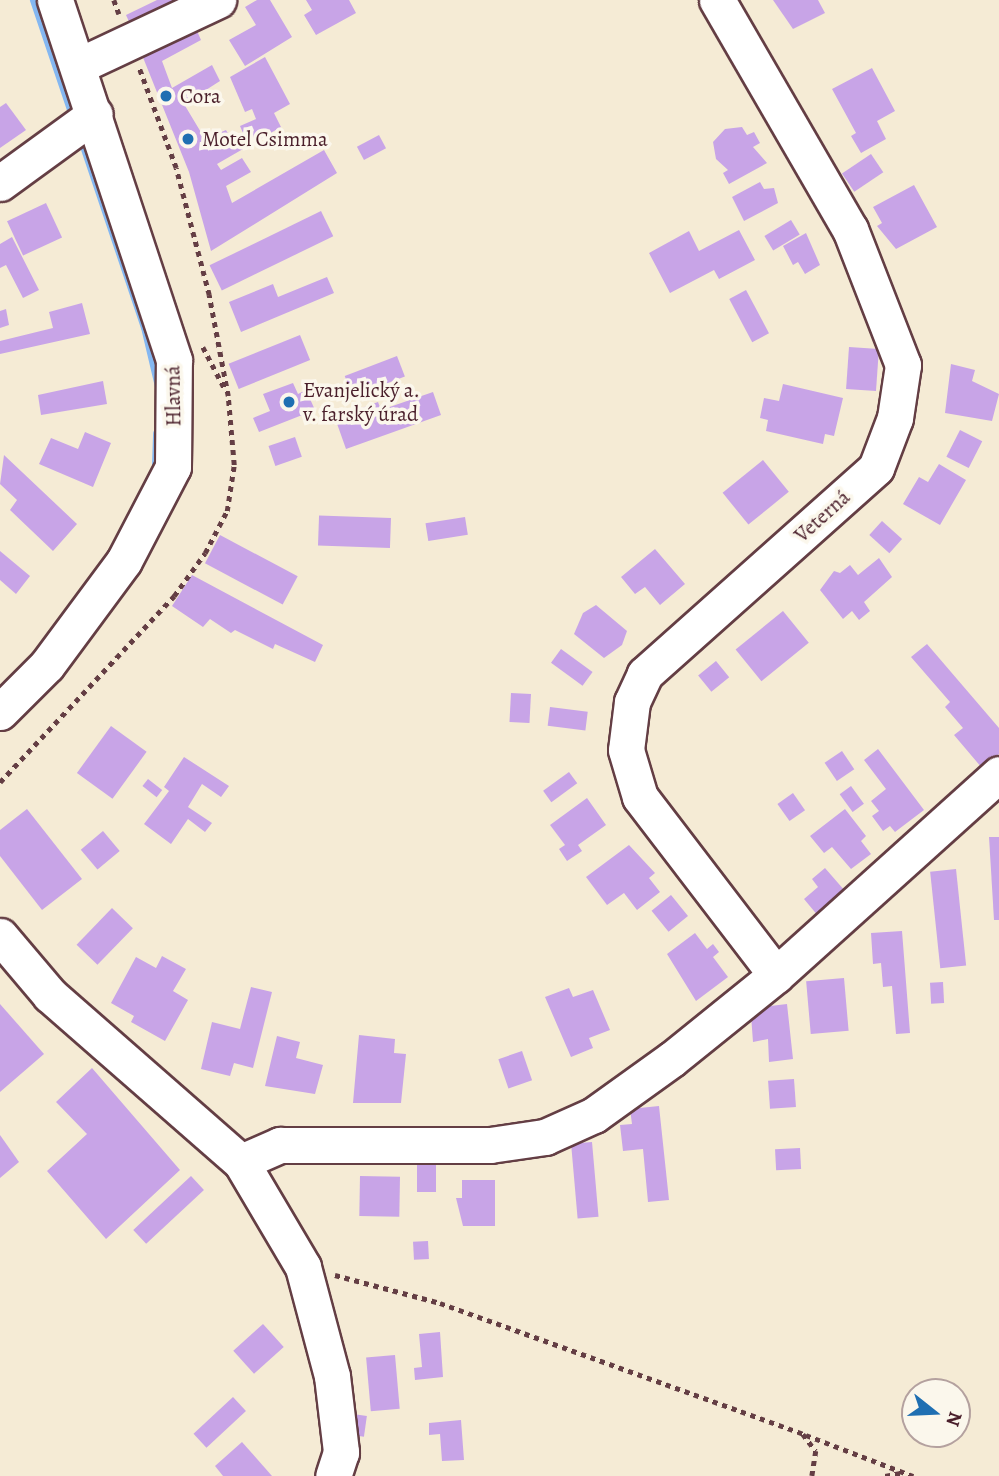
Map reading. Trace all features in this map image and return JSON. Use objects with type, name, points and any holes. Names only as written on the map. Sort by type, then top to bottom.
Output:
[{"type":"street","name":"Hlavná","points":[[0,712],[47,665],[124,561],[173,467],[174,360],[55,0]]},
{"type":"street","points":[[78,66],[130,44],[218,0]]},
{"type":"street","name":"Veterná","points":[[717,0],[850,229],[903,365],[895,418],[876,468],[645,674],[632,702],[626,750],[640,797],[776,975]]},
{"type":"street","points":[[0,183],[94,114]]},
{"type":"street","points":[[241,1162],[280,1145],[490,1145],[545,1137],[605,1107],[776,975],[999,774]]},
{"type":"street","points":[[0,936],[50,995],[241,1162],[303,1267],[332,1377],[341,1452],[333,1476]]},
{"type":"path","points":[[0,782],[174,596],[205,553],[226,511],[234,465],[228,396],[209,295],[176,168],[114,0]]},
{"type":"path","points":[[303,1267],[440,1303],[913,1476]]},
{"type":"path","points":[[803,1434],[816,1451],[812,1476]]},
{"type":"path","points":[[885,1476],[902,1472]]},
{"type":"building","points":[[157,0],[206,0],[135,35],[126,15]]},
{"type":"building","points":[[257,0],[270,0],[292,37],[245,66],[229,40],[256,25],[245,7]]},
{"type":"building","points":[[306,0],[349,0],[356,13],[316,35],[304,15],[312,10]]},
{"type":"building","points":[[773,0],[818,0],[825,13],[793,29]]},
{"type":"building","points":[[193,22],[201,40],[162,61],[172,88],[212,65],[220,81],[184,104],[205,139],[226,130],[231,139],[243,133],[240,126],[256,119],[252,109],[245,112],[230,77],[265,57],[290,104],[274,113],[281,127],[217,164],[221,170],[242,158],[251,172],[226,186],[232,203],[324,150],[337,173],[211,251],[189,172],[140,50]]},
{"type":"building","points":[[872,68],[895,111],[877,121],[886,139],[861,153],[851,136],[856,133],[832,89]]},
{"type":"building","points":[[6,103],[26,130],[0,148],[0,107]]},
{"type":"building","points":[[742,127],[747,135],[754,132],[760,143],[753,147],[767,163],[729,184],[723,173],[728,170],[716,159],[713,142],[725,129]]},
{"type":"building","points":[[379,135],[386,148],[364,160],[357,147]]},
{"type":"building","points":[[871,154],[883,172],[854,192],[842,174]]},
{"type":"building","points":[[760,182],[764,189],[774,188],[778,203],[744,221],[732,197]]},
{"type":"building","points":[[914,185],[937,227],[896,249],[877,226],[882,223],[873,207]]},
{"type":"building","points":[[46,203],[62,237],[23,256],[7,221]]},
{"type":"building","points":[[321,211],[333,236],[222,291],[210,265]]},
{"type":"building","points":[[791,220],[800,235],[773,251],[764,236]]},
{"type":"building","points":[[739,230],[755,260],[719,279],[714,270],[670,293],[649,253],[689,231],[699,251]]},
{"type":"building","points":[[806,233],[820,265],[805,274],[798,262],[793,265],[783,246]]},
{"type":"building","points":[[12,237],[39,290],[23,298],[6,265],[0,268],[0,244]]},
{"type":"building","points":[[327,277],[334,293],[241,332],[229,302],[273,284],[278,297]]},
{"type":"building","points":[[746,290],[769,333],[752,342],[729,299]]},
{"type":"building","points":[[82,303],[90,334],[0,354],[0,341],[53,328],[49,312]]},
{"type":"building","points":[[6,309],[9,325],[0,328],[0,311]]},
{"type":"building","points":[[300,335],[310,360],[239,389],[229,364]]},
{"type":"building","points":[[849,347],[879,349],[876,391],[846,389]]},
{"type":"building","points":[[397,356],[405,377],[353,397],[345,376]]},
{"type":"building","points":[[951,364],[975,370],[972,381],[999,394],[992,421],[945,413]]},
{"type":"building","points":[[103,381],[107,404],[41,415],[38,395]]},
{"type":"building","name":"Evanjelický a. v. farský úrad","points":[[293,383],[298,394],[306,390],[315,410],[259,432],[253,418],[270,411],[263,394]]},
{"type":"building","points":[[783,384],[843,398],[834,436],[825,434],[823,444],[766,431],[768,420],[760,418],[764,398],[779,401]]},
{"type":"building","points":[[433,392],[441,415],[346,449],[335,418],[378,402],[381,410]]},
{"type":"building","points":[[960,430],[982,441],[969,468],[946,457]]},
{"type":"building","points":[[85,432],[111,443],[93,487],[39,464],[51,438],[78,449]]},
{"type":"building","points":[[295,437],[302,457],[275,466],[269,446]]},
{"type":"building","points":[[4,455],[77,524],[53,551],[10,510],[17,500],[0,484]]},
{"type":"building","points":[[763,460],[789,492],[748,525],[723,493]]},
{"type":"building","points":[[939,464],[966,480],[940,525],[903,504],[919,477],[928,482]]},
{"type":"building","points":[[319,515],[391,518],[390,548],[318,545]]},
{"type":"building","points":[[465,517],[468,535],[428,541],[425,523]]},
{"type":"building","points":[[882,521],[902,539],[889,553],[869,535]]},
{"type":"building","points":[[220,535],[298,576],[283,605],[205,563]]},
{"type":"building","points":[[655,549],[685,584],[660,605],[645,587],[635,594],[621,577]]},
{"type":"building","points":[[0,551],[30,576],[16,594],[0,580]]},
{"type":"building","points":[[879,558],[892,577],[864,602],[870,611],[859,620],[852,611],[843,619],[820,590],[834,571],[840,573],[850,565],[858,575]]},
{"type":"building","points":[[192,575],[323,645],[315,662],[275,644],[273,649],[235,630],[231,633],[210,619],[203,627],[172,606]]},
{"type":"building","points":[[596,605],[627,631],[622,645],[604,658],[574,634],[583,613]]},
{"type":"building","points":[[783,611],[809,643],[761,681],[736,649]]},
{"type":"building","points":[[927,644],[999,728],[999,754],[982,768],[954,735],[963,728],[945,707],[950,702],[911,657]]},
{"type":"building","points":[[561,649],[593,672],[583,686],[551,663]]},
{"type":"building","points":[[716,661],[729,677],[711,692],[698,675]]},
{"type":"building","points":[[511,693],[531,694],[529,723],[509,722]]},
{"type":"building","points":[[550,707],[588,712],[585,730],[548,726]]},
{"type":"building","points":[[111,726],[147,752],[113,799],[77,773]]},
{"type":"building","points":[[878,749],[924,810],[895,832],[890,826],[883,831],[872,816],[879,811],[871,801],[886,789],[864,760]]},
{"type":"building","points":[[842,751],[854,769],[837,781],[825,763]]},
{"type":"building","points":[[184,757],[229,786],[221,797],[202,784],[188,807],[212,823],[205,832],[188,819],[171,844],[144,824],[169,791],[164,787]]},
{"type":"building","points":[[569,772],[577,783],[551,802],[543,791]]},
{"type":"building","points":[[148,779],[162,790],[157,797],[142,786]]},
{"type":"building","points":[[851,786],[864,804],[853,812],[840,794]]},
{"type":"building","points":[[793,793],[805,810],[789,821],[777,804]]},
{"type":"building","points":[[587,798],[606,825],[578,845],[582,851],[567,861],[559,849],[565,845],[550,825]]},
{"type":"building","points":[[27,809],[82,879],[42,910],[0,856],[0,830]]},
{"type":"building","points":[[845,809],[866,836],[861,841],[871,854],[851,869],[832,847],[824,853],[810,836]]},
{"type":"building","points":[[103,831],[120,851],[97,870],[81,850]]},
{"type":"building","points":[[989,837],[999,837],[999,920],[994,920]]},
{"type":"building","points":[[629,845],[655,873],[649,878],[660,892],[637,910],[624,893],[607,905],[586,877]]},
{"type":"building","points":[[825,868],[845,891],[819,917],[804,899],[818,887],[812,879]]},
{"type":"building","points":[[956,869],[966,965],[940,968],[930,872]]},
{"type":"building","points":[[671,895],[688,916],[669,932],[652,911]]},
{"type":"building","points":[[112,908],[133,928],[97,965],[77,945]]},
{"type":"building","points":[[902,931],[910,1033],[896,1034],[892,986],[883,987],[881,963],[873,964],[871,933]]},
{"type":"building","points":[[695,933],[707,949],[713,944],[719,952],[713,957],[728,977],[696,1001],[667,954]]},
{"type":"building","points":[[162,956],[186,969],[173,991],[188,1000],[165,1041],[131,1022],[134,1016],[111,1003],[136,957],[156,968]]},
{"type":"building","points":[[844,978],[849,1031],[811,1034],[806,981]]},
{"type":"building","points":[[943,982],[944,1003],[931,1004],[930,983]]},
{"type":"building","points":[[251,987],[272,992],[253,1068],[234,1063],[230,1076],[201,1069],[212,1022],[240,1029]]},
{"type":"building","points":[[569,988],[573,997],[593,990],[610,1030],[589,1038],[593,1048],[571,1057],[545,997]]},
{"type":"building","points":[[0,1004],[44,1054],[0,1092]]},
{"type":"building","points":[[787,1004],[793,1059],[769,1062],[768,1039],[753,1042],[751,1015],[762,1007]]},
{"type":"building","points":[[359,1035],[395,1039],[394,1053],[406,1054],[401,1103],[353,1103]]},
{"type":"building","points":[[277,1036],[300,1042],[296,1058],[323,1065],[315,1094],[265,1086]]},
{"type":"building","points":[[522,1051],[532,1080],[508,1088],[498,1059]]},
{"type":"building","points":[[92,1068],[180,1170],[106,1239],[47,1171],[87,1134],[56,1102]]},
{"type":"building","points":[[794,1079],[796,1107],[770,1109],[768,1081]]},
{"type":"building","points":[[659,1106],[669,1200],[648,1202],[643,1149],[623,1151],[620,1125],[632,1124],[630,1109]]},
{"type":"building","points":[[0,1135],[19,1162],[0,1178]]},
{"type":"building","points":[[592,1142],[599,1217],[578,1219],[571,1144]]},
{"type":"building","points":[[800,1148],[801,1169],[776,1170],[775,1149]]},
{"type":"building","points":[[417,1163],[436,1163],[436,1192],[417,1192]]},
{"type":"building","points":[[191,1176],[204,1190],[146,1244],[133,1230]]},
{"type":"building","points":[[360,1176],[400,1177],[399,1217],[359,1216]]},
{"type":"building","points":[[462,1180],[495,1180],[495,1226],[463,1226],[456,1198],[462,1198]]},
{"type":"building","points":[[428,1241],[429,1259],[414,1260],[413,1242]]},
{"type":"building","points":[[263,1324],[284,1347],[254,1374],[233,1351]]},
{"type":"building","points":[[440,1332],[443,1377],[415,1380],[414,1368],[422,1367],[419,1334]]},
{"type":"building","points":[[395,1355],[400,1409],[371,1411],[366,1358]]},
{"type":"building","points":[[233,1397],[246,1411],[206,1448],[194,1434]]},
{"type":"building","points":[[353,1414],[367,1416],[364,1437],[350,1435]]},
{"type":"building","points":[[461,1420],[464,1460],[442,1461],[440,1434],[429,1435],[429,1423]]},
{"type":"building","points":[[242,1442],[272,1476],[223,1476],[215,1466]]},
{"type":"waterway","points":[[33,0],[71,112]]},
{"type":"waterway","points":[[83,146],[144,327],[158,386]]},
{"type":"waterway","points":[[155,464],[156,433]]},
{"type":"place","name":"Cora","points":[[166,96]]},
{"type":"place","name":"Motel Csimma","points":[[188,139]]},
{"type":"place","name":"Evanjelický a. v. farský úrad","points":[[289,402]]}]
